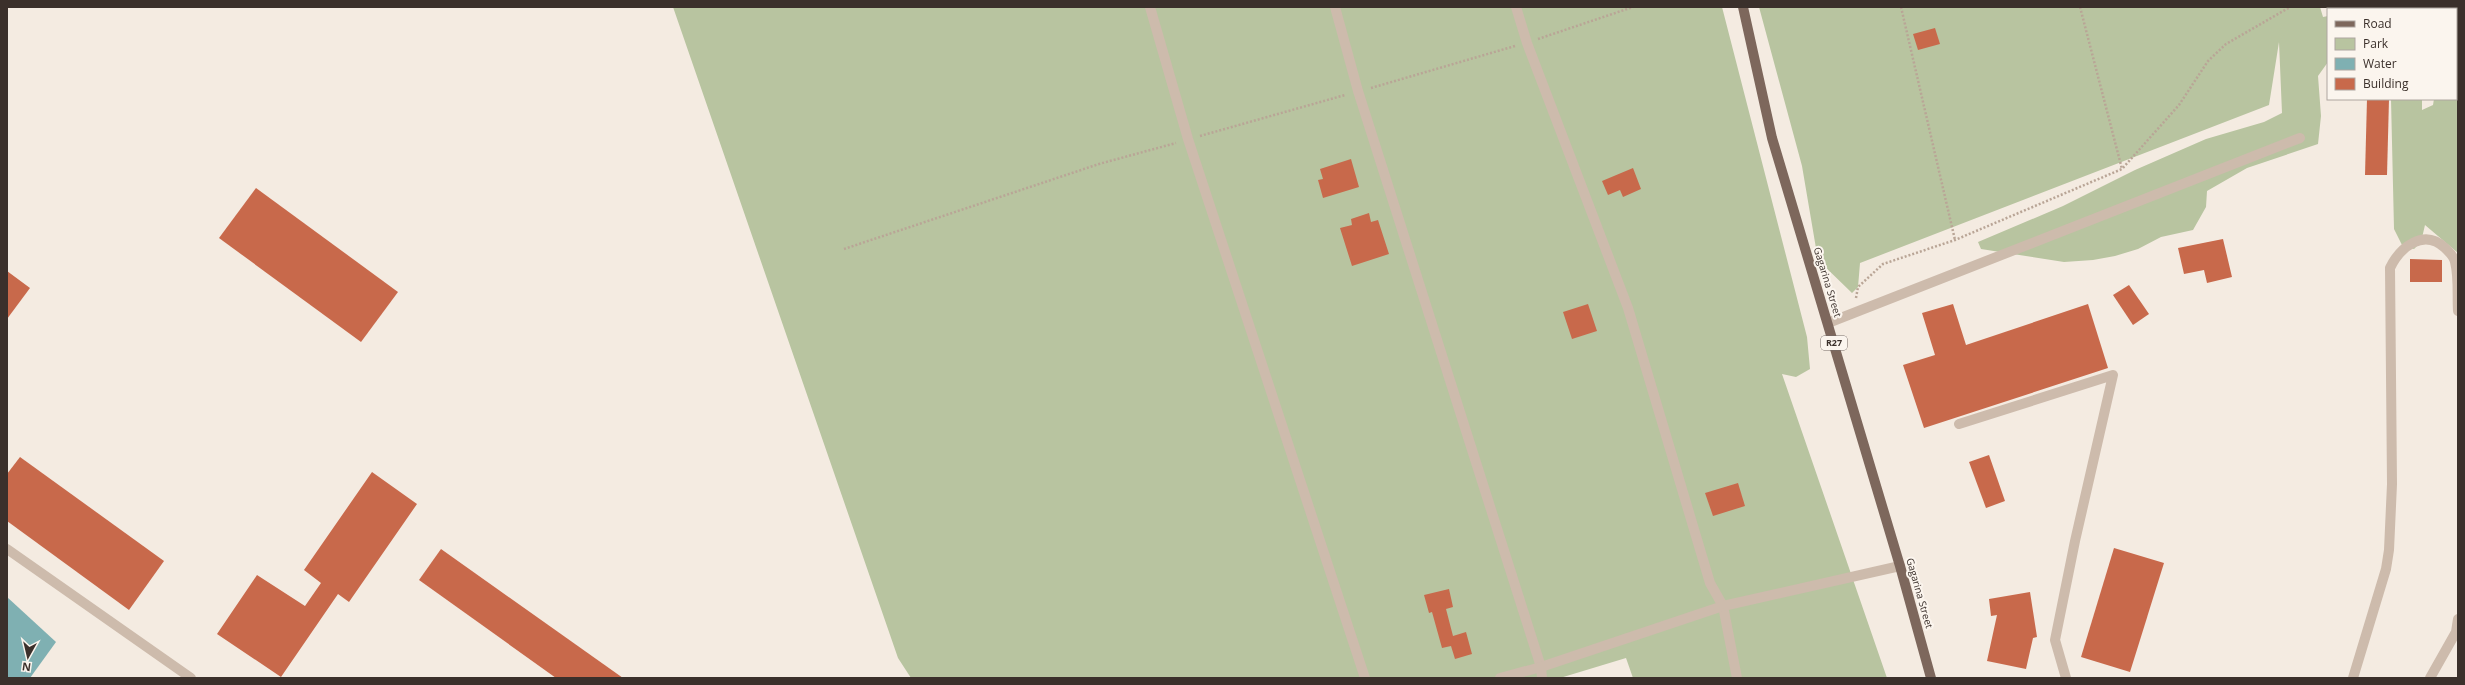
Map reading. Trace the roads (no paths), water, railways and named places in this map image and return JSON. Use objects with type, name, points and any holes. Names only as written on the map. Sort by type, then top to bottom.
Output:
[{"type":"main road","name":"Gagarina Street","points":[[1743,7],[1772,138],[1900,566],[1931,678]]},
{"type":"lane","points":[[1150,7],[1188,139],[1365,678]]},
{"type":"lane","points":[[1335,7],[1358,91],[1541,667],[1542,678]]},
{"type":"lane","points":[[1516,7],[1527,43],[1628,308],[1710,583],[1723,606],[1737,678]]},
{"type":"lane","points":[[1828,323],[2300,138]]},
{"type":"lane","points":[[2353,678],[2386,569],[2389,550],[2392,484],[2390,268],[2395,258],[2404,247],[2416,241],[2428,239],[2437,240],[2450,253],[2455,262],[2458,311]]},
{"type":"lane","points":[[1959,424],[2113,375],[2075,541],[2055,640],[2066,678]]},
{"type":"lane","points":[[7,549],[192,678]]},
{"type":"lane","points":[[1500,678],[1541,667],[1723,606],[1900,566]]},
{"type":"lane","points":[[2430,678],[2456,632],[2458,619]]},
{"type":"water","points":[[7,597],[56,642],[30,678],[7,678]]}]
